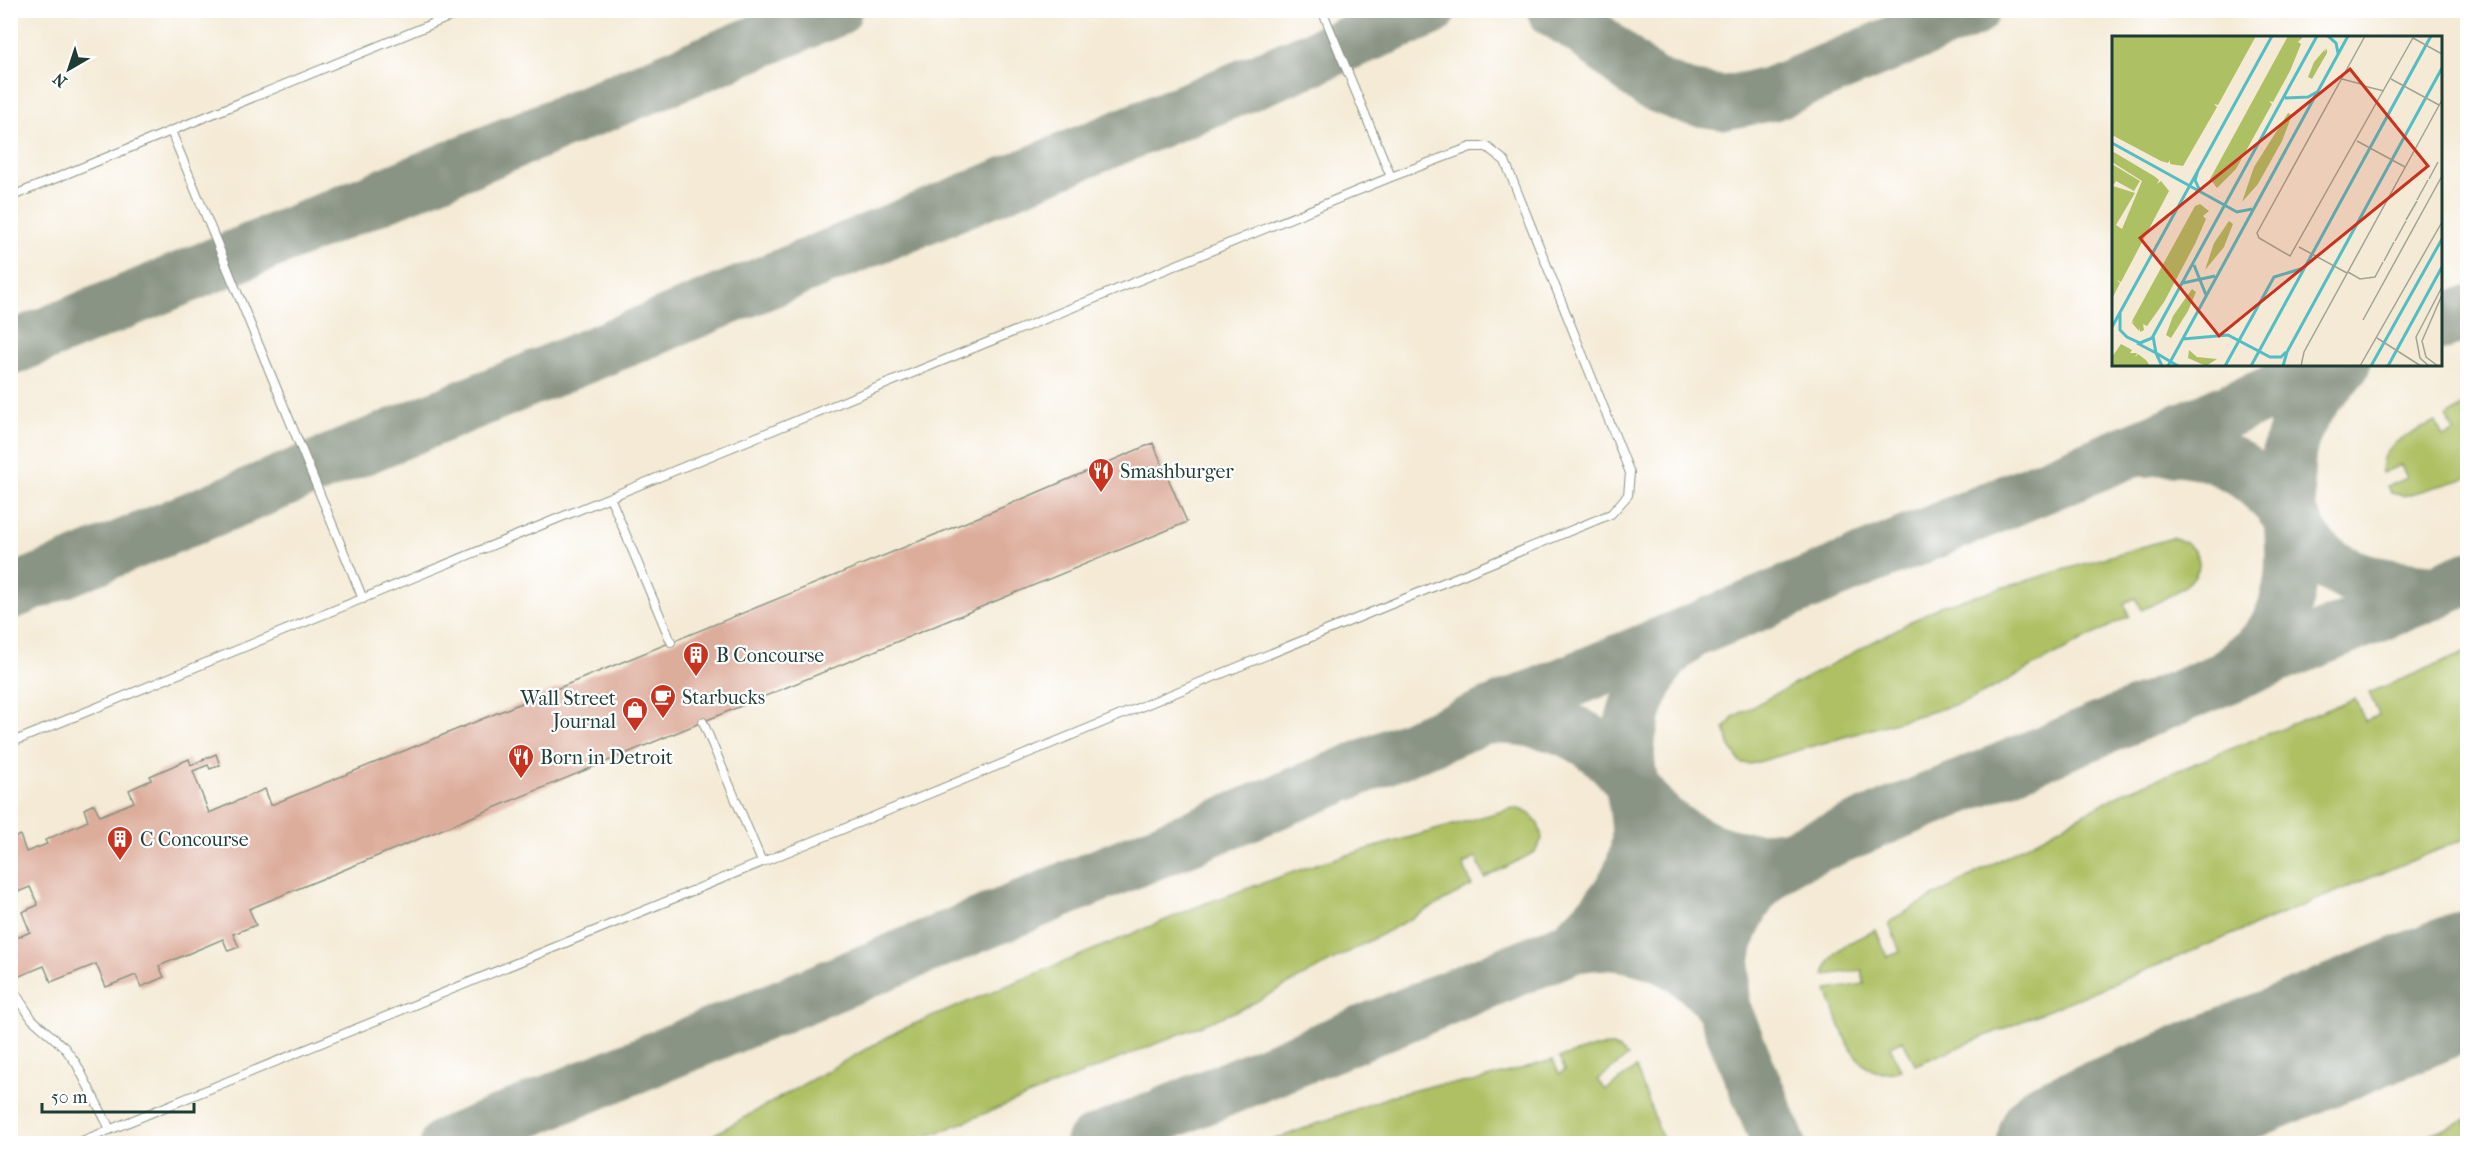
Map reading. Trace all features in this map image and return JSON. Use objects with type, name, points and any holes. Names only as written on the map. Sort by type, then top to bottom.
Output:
[{"type":"lane","points":[[10,197],[466,10]]},
{"type":"lane","points":[[1322,10],[1391,177]]},
{"type":"lane","points":[[171,131],[363,599]]},
{"type":"lane","points":[[10,743],[1391,177],[1471,147],[1487,147],[1505,161],[1630,473],[1628,495],[1622,505],[1611,514],[75,1143]]},
{"type":"lane","points":[[610,497],[671,642]]},
{"type":"lane","points":[[703,722],[762,862]]},
{"type":"lane","points":[[10,985],[32,1018],[64,1047],[76,1063],[110,1129]]},
{"type":"green space","points":[[2467,403],[2467,478],[2404,496],[2391,493],[2387,486],[2407,478],[2401,465],[2382,473],[2385,454],[2399,440],[2436,422],[2443,437],[2454,432],[2447,416]]},
{"type":"green space","points":[[2172,538],[2190,547],[2199,562],[2197,571],[2182,588],[2142,610],[2136,598],[2124,603],[2129,616],[1968,701],[1751,764],[1741,763],[1730,747],[1725,729],[1733,717],[1940,606]]},
{"type":"green space","points":[[2467,652],[2467,838],[1915,1065],[1903,1040],[1890,1046],[1901,1070],[1885,1073],[1871,1069],[1860,1061],[1851,1049],[1827,990],[1864,984],[1862,970],[1824,975],[1832,958],[1844,946],[1876,930],[1887,957],[1900,952],[1889,923],[1896,917],[2120,794],[2348,701],[2355,699],[2365,721],[2379,715],[2369,693]]},
{"type":"green space","points":[[1513,808],[1525,811],[1537,822],[1542,839],[1535,852],[1485,878],[1476,858],[1463,864],[1472,886],[1246,1007],[937,1133],[897,1143],[699,1143],[900,1030],[1204,904],[1319,863]]},
{"type":"green space","points":[[1613,1046],[1628,1056],[1598,1080],[1606,1090],[1636,1068],[1664,1143],[1265,1143],[1394,1095],[1435,1085],[1472,1082],[1553,1060],[1559,1074],[1565,1070],[1559,1058],[1595,1047]]},
{"type":"green space","points":[[2467,1119],[2467,1143],[2408,1143]]},
{"type":"building","name":"B Concourse","points":[[1153,443],[1187,522],[249,909],[256,925],[233,934],[239,947],[228,951],[223,939],[159,966],[164,977],[141,987],[136,975],[106,987],[96,964],[51,982],[44,966],[10,980],[10,941],[30,932],[22,912],[38,905],[30,887],[13,894],[10,886],[10,853],[13,851],[10,840],[20,835],[26,852],[47,844],[45,840],[88,821],[84,809],[94,804],[100,816],[134,802],[129,790],[151,780],[150,776],[189,759],[191,765],[216,754],[220,765],[210,769],[208,765],[193,771],[209,813],[265,789],[271,805],[1008,505]]},
{"type":"taxiway","points":[[10,349],[835,10]]},
{"type":"taxiway","points":[[10,593],[1429,10]]},
{"type":"taxiway","points":[[1554,10],[1583,29],[1650,83],[1689,98],[1724,103],[1771,94],[1973,10]]},
{"type":"taxiway","points":[[2442,323],[2468,313]]},
{"type":"taxiway","points":[[447,1144],[2336,366]]},
{"type":"taxiway","points":[[2234,670],[2262,646],[2274,631],[2282,615],[2291,579],[2292,541],[2288,476],[2292,439],[2310,404],[2342,366]]},
{"type":"taxiway","points":[[2145,450],[2168,448],[2189,450],[2208,454],[2227,462],[2244,472],[2276,500],[2313,551],[2340,571],[2371,582],[2436,591]]},
{"type":"taxiway","points":[[1092,1144],[2468,578]]},
{"type":"taxiway","points":[[1578,940],[1608,908],[1631,870],[1638,841],[1628,759],[1631,726],[1643,690],[1652,673],[1662,658],[1687,635]]},
{"type":"taxiway","points":[[1485,717],[1529,720],[1549,724],[1585,738],[1601,749],[1631,782],[1779,1144]]},
{"type":"taxiway","points":[[1640,796],[1661,820],[1704,847],[1735,857],[1783,858]]},
{"type":"taxiway","points":[[1581,945],[1594,943],[1623,945],[1665,957],[1702,982],[1722,1004],[1724,958],[1737,916],[1761,880],[1783,862]]},
{"type":"runway","points":[[2065,1144],[2468,979]]},
{"type":"place","name":"Smashburger","points":[[1101,494]]},
{"type":"place","name":"B Concourse","points":[[696,678]]},
{"type":"place","name":"Starbucks","points":[[663,720]]},
{"type":"place","name":"Wall Street Journal","points":[[635,733]]},
{"type":"place","name":"Born in Detroit","points":[[521,780]]},
{"type":"place","name":"C Concourse","points":[[120,862]]}]
